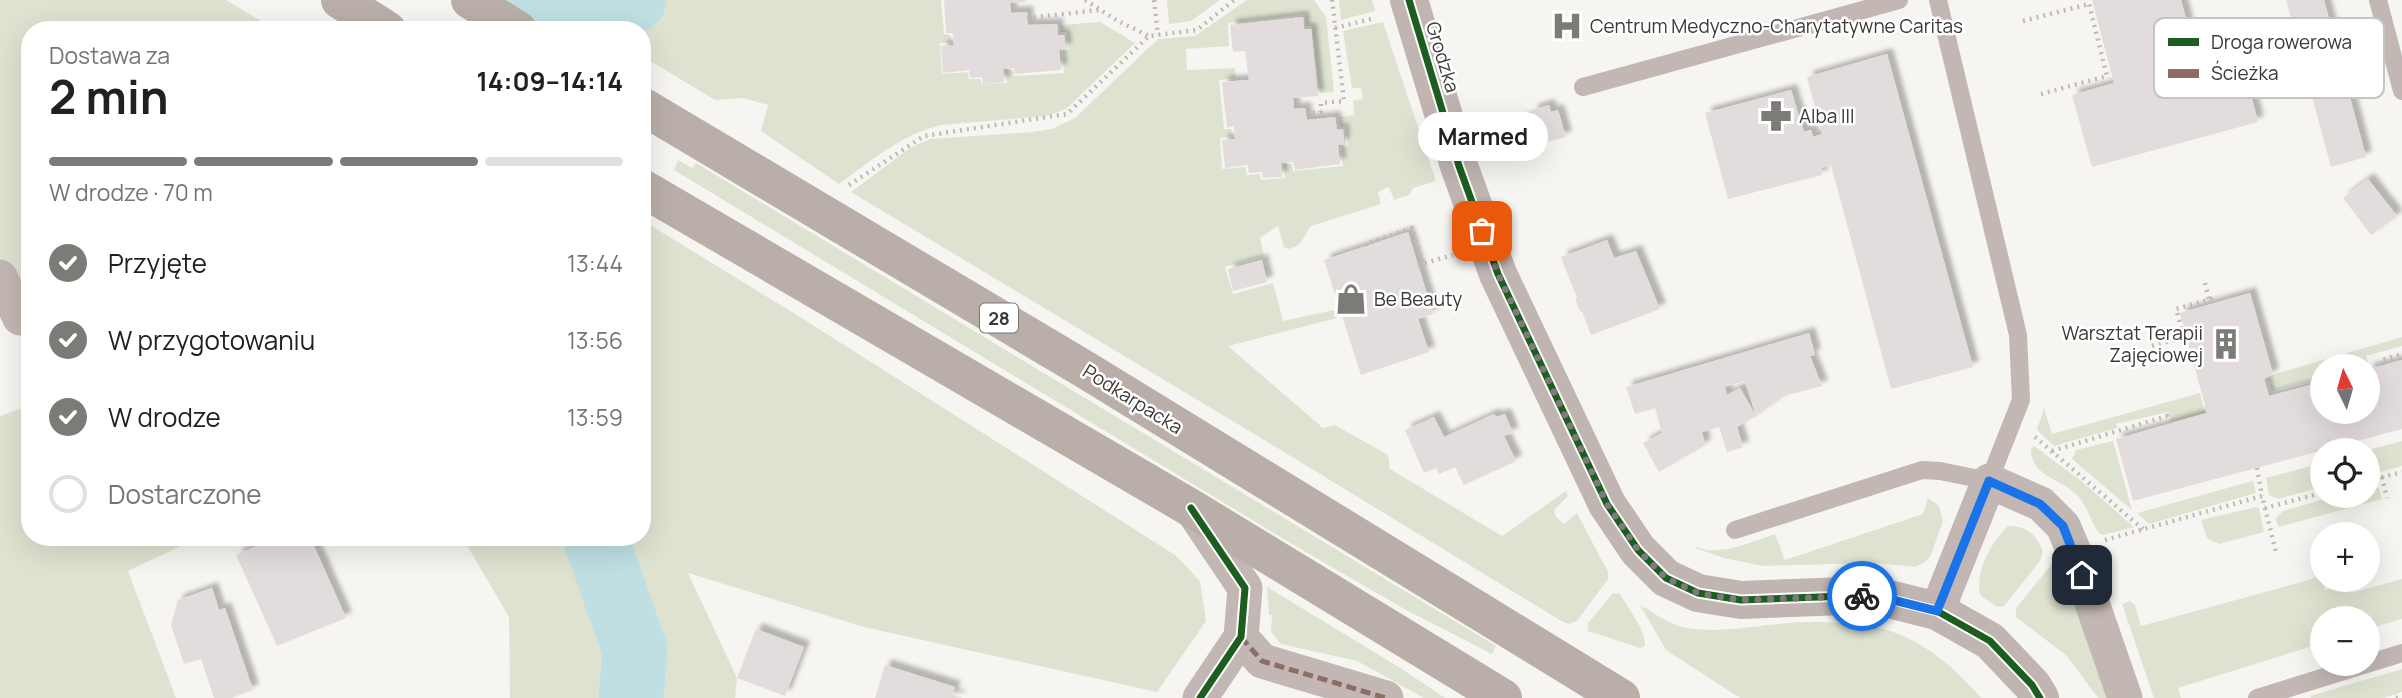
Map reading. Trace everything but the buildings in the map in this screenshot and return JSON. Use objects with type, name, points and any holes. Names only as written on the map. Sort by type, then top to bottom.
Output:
[{"type":"main road","points":[[340,0],[373,21]]},
{"type":"main road","points":[[470,0],[504,21]]},
{"type":"main road","name":"Podkarpacka","points":[[651,111],[1084,369],[1621,698]]},
{"type":"main road","points":[[651,193],[1191,508],[1503,698]]},
{"type":"street","name":"Grodzka","points":[[1398,7],[1498,274],[1607,504],[1638,550],[1666,578],[1698,593],[1741,600],[1873,595],[1937,611],[1990,641],[2032,685],[2040,698]]},
{"type":"street","points":[[0,277],[20,318]]},
{"type":"street","points":[[1937,611],[1989,481],[2040,504],[2063,526],[2124,698]]},
{"type":"street","points":[[1191,508],[1245,588],[1241,637],[1200,698]]},
{"type":"street","points":[[1241,637],[1262,661],[1322,687],[1386,698]]},
{"type":"lane","points":[[1583,87],[1899,0]]},
{"type":"lane","points":[[1735,530],[1922,470],[1989,481],[2021,400],[2018,335],[1938,0]]},
{"type":"lane","points":[[2378,0],[2383,18]]},
{"type":"lane","points":[[2384,23],[2402,91]]},
{"type":"lane","points":[[2257,698],[2402,653]]},
{"type":"path","points":[[1085,0],[1118,22],[1149,36],[1197,30],[1234,0]]},
{"type":"path","points":[[1154,0],[1158,35]]},
{"type":"path","points":[[1306,113],[1321,111],[1321,103],[1344,101],[1332,0]]},
{"type":"path","points":[[2023,21],[2088,2],[2106,76],[2041,94]]},
{"type":"path","points":[[1335,28],[1398,7]]},
{"type":"path","points":[[1027,18],[1100,10]]},
{"type":"path","points":[[843,189],[923,136],[1067,114],[1149,36]]},
{"type":"path","points":[[1367,246],[1366,244],[1412,228],[1420,264],[1440,259]]},
{"type":"path","points":[[2152,346],[2184,337],[2176,309],[2211,302],[2205,283]]},
{"type":"path","points":[[2384,365],[2382,360],[2402,354]]},
{"type":"path","points":[[2051,451],[2167,416],[2169,424]]},
{"type":"path","points":[[2029,432],[2143,530]]},
{"type":"path","points":[[2257,468],[2276,551]]},
{"type":"path","points":[[2387,498],[2382,477],[2402,472]]},
{"type":"path","points":[[2095,543],[2262,496]]},
{"type":"path","points":[[2265,508],[2310,496]]},
{"type":"path","points":[[2396,698],[2402,696]]},
{"type":"green space","points":[[0,0],[226,0],[261,21],[21,21],[21,300],[0,259]]},
{"type":"green space","points":[[550,0],[941,0],[944,34],[950,35],[951,42],[940,43],[942,74],[968,72],[969,79],[980,79],[982,84],[1007,83],[1006,70],[1013,70],[1014,76],[1064,73],[1063,51],[1069,50],[1067,32],[1061,32],[1060,25],[1100,22],[1135,43],[1066,109],[1046,116],[941,125],[927,129],[887,149],[839,184],[761,131],[768,105],[743,98],[715,100],[651,61],[651,21],[584,21]]},
{"type":"green space","points":[[1167,0],[1220,0],[1191,21],[1169,24]]},
{"type":"green space","points":[[1247,0],[1314,0],[1326,17],[1334,92],[1320,93],[1312,26],[1306,26],[1305,14],[1228,23],[1229,46],[1186,49],[1187,70],[1235,68],[1236,78],[1219,80],[1224,129],[1231,129],[1232,136],[1220,138],[1222,169],[1245,167],[1247,175],[1260,174],[1261,180],[1285,178],[1284,164],[1292,164],[1293,171],[1343,166],[1342,147],[1348,146],[1346,126],[1340,126],[1339,117],[1354,115],[1353,101],[1363,99],[1361,88],[1352,88],[1343,31],[1383,22],[1436,181],[1413,188],[1409,195],[1394,200],[1389,187],[1378,192],[1381,204],[1311,226],[1299,245],[1289,249],[1284,247],[1278,226],[1260,238],[1264,256],[1225,267],[1233,294],[1273,283],[1283,321],[1334,310],[1337,318],[1228,346],[1323,428],[1335,425],[1388,455],[1390,469],[1502,536],[1566,491],[1568,496],[1554,510],[1556,517],[1564,524],[1577,513],[1608,572],[1608,579],[1577,621],[1569,624],[1563,622],[851,192],[910,148],[930,139],[1033,132],[1052,129],[1075,118],[1158,39],[1195,36]]},
{"type":"green space","points":[[1339,0],[1372,0],[1375,11],[1341,20]]},
{"type":"green space","points":[[678,160],[692,168],[696,163],[1496,646],[1492,654],[1406,610],[1292,544],[674,170]]},
{"type":"green space","points":[[651,226],[1175,555],[1200,581],[1206,621],[1157,692],[864,627],[688,573],[737,678],[735,698],[510,698],[509,617],[467,546],[651,546]]},
{"type":"green space","points":[[2402,337],[2402,346],[2373,354],[2344,354]]},
{"type":"green space","points":[[2310,364],[2310,381],[2272,391],[2268,378]]},
{"type":"green space","points":[[2200,393],[2205,413],[2171,422],[2168,412],[2116,424],[2117,428],[2054,446],[2037,430],[2044,408],[2052,434]]},
{"type":"green space","points":[[21,408],[21,546],[179,547],[128,571],[176,698],[0,698],[0,416]]},
{"type":"green space","points":[[2113,441],[2132,510],[2072,459],[2076,450]]},
{"type":"green space","points":[[2402,441],[2402,466],[2380,472],[2380,447]]},
{"type":"green space","points":[[2034,446],[2080,480],[2134,527],[2103,535],[2099,533],[2076,494],[2047,476],[2036,465],[2031,449]]},
{"type":"green space","points":[[2310,466],[2310,490],[2278,499],[2269,495],[2266,478]]},
{"type":"green space","points":[[2253,481],[2256,493],[2149,524],[2137,513]]},
{"type":"green space","points":[[1928,498],[1939,506],[1943,521],[1931,555],[1924,563],[1915,567],[1875,563],[1763,566],[1724,558],[1695,548],[1726,549],[1775,534],[1785,560],[1923,514]]},
{"type":"green space","points":[[2310,503],[2310,508],[2349,508],[2279,527],[2275,519],[2283,511]]},
{"type":"green space","points":[[2259,508],[2264,532],[2219,544],[2207,538],[2201,520]]},
{"type":"green space","points":[[2008,526],[2026,530],[2038,541],[2043,552],[2040,561],[2004,606],[1997,607],[1980,595],[1980,576],[1990,549]]},
{"type":"green space","points":[[2060,561],[2107,698],[2098,698],[2067,656],[2016,617],[2016,608],[2051,565]]},
{"type":"green space","points":[[2402,579],[2402,619],[2380,625],[2380,606],[2310,606],[2310,647],[2178,688],[2181,698],[2154,698],[2122,604],[2130,601],[2135,605],[2141,626],[2309,580],[2310,592],[2351,593],[2380,592],[2380,585]]},
{"type":"green space","points":[[1267,587],[1445,698],[1424,698],[1357,661],[1281,644],[1271,632],[1272,615],[1269,615]]},
{"type":"green space","points":[[1613,593],[1620,594],[1636,619],[1643,633],[1645,646],[1640,648],[1588,631],[1588,623]]},
{"type":"green space","points":[[1640,605],[1672,623],[1695,629],[1719,630],[1822,622],[1884,629],[1908,638],[1932,652],[1963,678],[1981,698],[1740,698],[1666,650]]},
{"type":"green space","points":[[2402,669],[2402,692],[2383,698],[2310,696],[2380,676]]},
{"type":"waterway","points":[[555,21],[634,0]]},
{"type":"waterway","points":[[598,546],[635,650],[631,698]]},
{"type":"marked path","points":[[1241,637],[1262,661],[1386,698]]},
{"type":"cycle path","points":[[1409,0],[1459,166],[1498,274],[1607,504],[1638,550],[1666,578],[1698,593],[1741,600],[1873,595],[1937,611],[1990,641],[2032,685],[2040,698]]},
{"type":"cycle path","points":[[1191,508],[1245,588],[1241,637],[1200,698]]},
{"type":"way so far","points":[[1482,231],[1498,274],[1607,504],[1638,550],[1666,578],[1698,593],[1741,600],[1862,596]]},
{"type":"place","name":"Centrum Medyczno-Charytatywne Caritas","points":[[1567,26]]},
{"type":"place","name":"Alba III","points":[[1776,116]]},
{"type":"place","name":"Marmed","points":[[1482,231]]},
{"type":"place","name":"Be Beauty","points":[[1351,299]]},
{"type":"place","name":"Warsztat Terapii Zajęciowej","points":[[2226,344]]},
{"type":"route","points":[[1862,596],[1873,595],[1937,611],[1989,481],[2040,504],[2063,526],[2082,575]]}]
